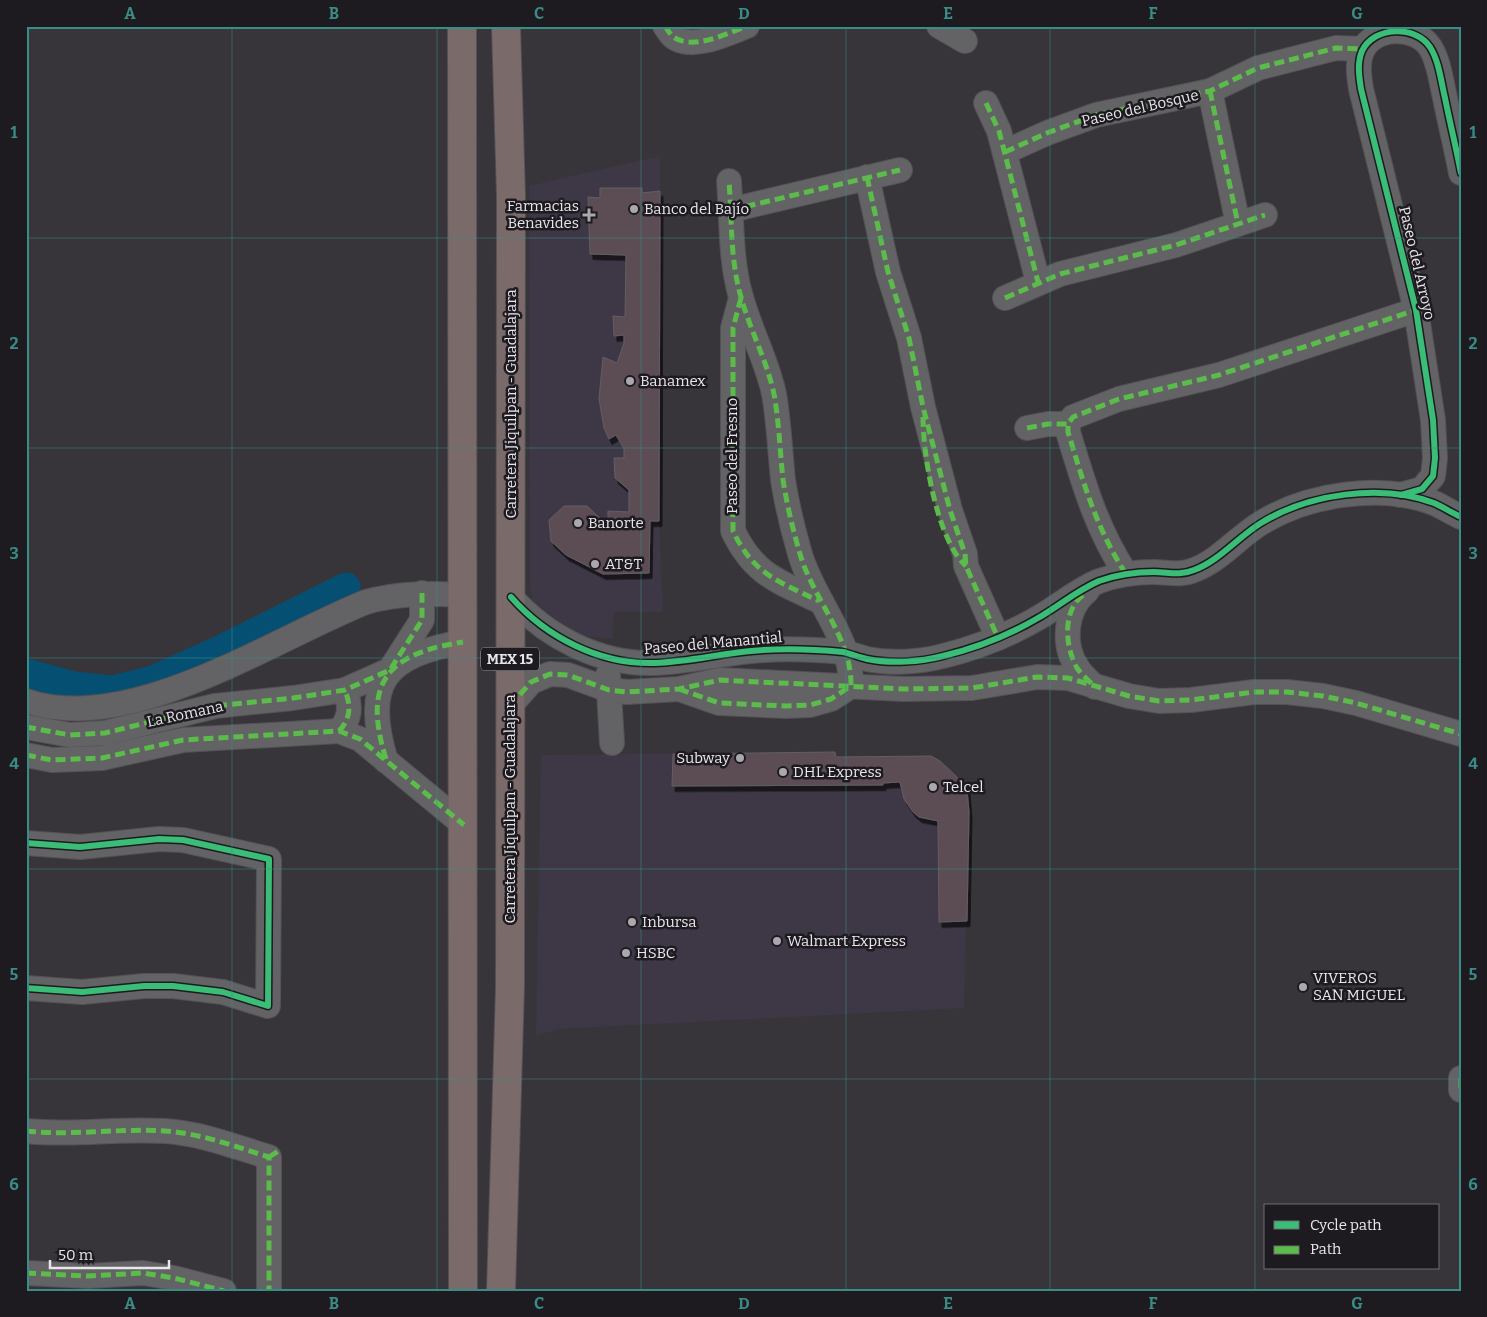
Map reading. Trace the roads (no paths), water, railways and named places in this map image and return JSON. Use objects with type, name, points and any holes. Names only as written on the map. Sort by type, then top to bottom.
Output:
[{"type":"highway","name":"MEX 15","points":[[462,26],[460,356],[464,825],[463,1291]]},
{"type":"highway","name":"Carretera Jiquilpan - Guadalajara","points":[[501,1291],[510,987],[511,196],[506,26]]},
{"type":"street","points":[[665,26],[673,38],[682,42],[700,42],[747,26]]},
{"type":"street","points":[[939,26],[965,41]]},
{"type":"street","points":[[1363,50],[1372,40],[1384,34],[1418,30],[1431,47],[1438,68],[1461,172]]},
{"type":"street","name":"Paseo del Bosque","points":[[1005,152],[1047,133],[1096,115],[1210,91],[1258,68],[1336,48],[1363,50]]},
{"type":"street","name":"Paseo del Arroyo","points":[[1363,50],[1359,60],[1361,89],[1416,310],[1433,420],[1435,458],[1433,476],[1422,489],[1400,495]]},
{"type":"street","points":[[1210,91],[1238,224]]},
{"type":"street","points":[[986,103],[994,118],[1005,152],[1038,282]]},
{"type":"street","points":[[731,210],[900,170]]},
{"type":"street","points":[[867,178],[888,272],[909,338],[923,407],[925,458],[934,494],[957,558],[966,566],[998,638]]},
{"type":"street","name":"Paseo del Fresno","points":[[730,181],[735,271],[741,298],[772,387],[778,416],[789,515],[800,556],[820,601],[847,653],[851,686]]},
{"type":"street","points":[[1005,298],[1038,282],[1088,266],[1176,245],[1265,216]]},
{"type":"street","name":"Paseo del Fresno","points":[[741,298],[733,328],[731,486],[733,531],[741,549],[751,562],[765,574],[820,601]]},
{"type":"street","name":"Paseo del Arroyo","points":[[1068,424],[1073,417],[1119,398],[1219,375],[1416,310]]},
{"type":"street","points":[[1027,428],[1048,424],[1068,424],[1071,442],[1100,530],[1126,574]]},
{"type":"street","name":"Paseo del Manantial","points":[[511,597],[542,628],[580,648],[631,662],[652,663],[780,649],[847,653],[869,659],[904,662],[941,657],[998,638],[1039,618],[1067,598],[1100,581],[1126,574],[1154,572],[1175,574],[1194,570],[1213,560],[1240,537],[1263,522],[1291,509],[1331,498],[1368,494],[1400,495],[1433,503],[1461,517]]},
{"type":"street","points":[[1095,687],[1078,668],[1070,650],[1068,631],[1069,616],[1078,599],[1100,581]]},
{"type":"street","points":[[386,761],[376,718],[377,699],[390,670],[422,620],[422,593]]},
{"type":"street","points":[[26,702],[66,709],[101,708],[140,698],[216,671],[366,602],[388,596],[422,593],[463,595]]},
{"type":"street","name":"La Romana","points":[[26,727],[70,735],[105,733],[215,706],[293,698],[345,690],[390,670],[430,648],[463,642]]},
{"type":"street","points":[[606,656],[612,743]]},
{"type":"street","points":[[510,706],[530,682],[550,674],[574,676],[609,690],[644,692],[679,689],[720,680],[903,689],[972,688],[1037,677],[1068,678],[1129,696],[1159,701],[1191,700],[1254,692],[1287,692],[1323,696],[1356,703],[1461,734]]},
{"type":"street","points":[[339,731],[346,723],[350,712],[349,700],[345,690]]},
{"type":"street","name":"La Romana","points":[[26,755],[52,760],[93,758],[132,753],[183,740],[339,731],[360,739],[464,825]]},
{"type":"street","points":[[26,843],[80,847],[159,839],[183,840],[270,859],[268,1006],[223,992],[173,986],[144,986],[82,992],[26,988]]},
{"type":"street","points":[[1461,1078],[1461,1090]]},
{"type":"street","points":[[26,1130],[82,1134],[166,1131],[275,1154],[268,1291]]},
{"type":"street","points":[[26,1273],[88,1276],[143,1273],[174,1278],[224,1291]]},
{"type":"waterway","points":[[26,673],[74,686],[112,690],[153,680],[220,650],[346,587]]},
{"type":"place","name":"Banco del Bajío","points":[[634,209]]},
{"type":"place","name":"Farmacias Benavides","points":[[589,215]]},
{"type":"place","name":"Banamex","points":[[630,381]]},
{"type":"place","name":"Banorte","points":[[578,523]]},
{"type":"place","name":"AT&T","points":[[595,564]]},
{"type":"place","name":"Subway","points":[[740,758]]},
{"type":"place","name":"DHL Express","points":[[783,772]]},
{"type":"place","name":"Telcel","points":[[933,787]]},
{"type":"place","name":"Inbursa","points":[[632,922]]},
{"type":"place","name":"Walmart Express","points":[[777,941]]},
{"type":"place","name":"HSBC","points":[[626,953]]},
{"type":"place","name":"VIVEROS SAN MIGUEL","points":[[1303,987]]}]
